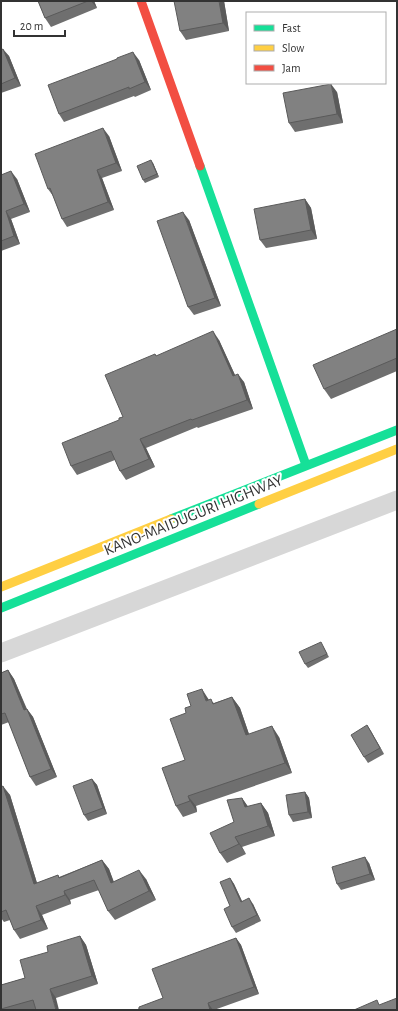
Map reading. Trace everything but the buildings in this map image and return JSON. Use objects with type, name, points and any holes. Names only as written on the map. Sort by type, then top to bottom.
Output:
[{"type":"main road","points":[[141,1],[306,465]]},
{"type":"main road","name":"KANO-MAIDUGURI HIGHWAY","points":[[1,587],[397,430]]},
{"type":"main road","name":"KANO-MAIDUGURI HIGHWAY","points":[[1,608],[397,449]]},
{"type":"street","points":[[1,653],[397,500]]},
{"type":"traffic: fast","points":[[200,166],[306,465]]},
{"type":"traffic: fast","points":[[171,519],[397,430]]},
{"type":"traffic: fast","points":[[1,608],[259,504]]},
{"type":"traffic: slow","points":[[259,504],[397,449]]},
{"type":"traffic: slow","points":[[1,587],[171,519]]},
{"type":"traffic: jam","points":[[141,1],[200,166]]}]
